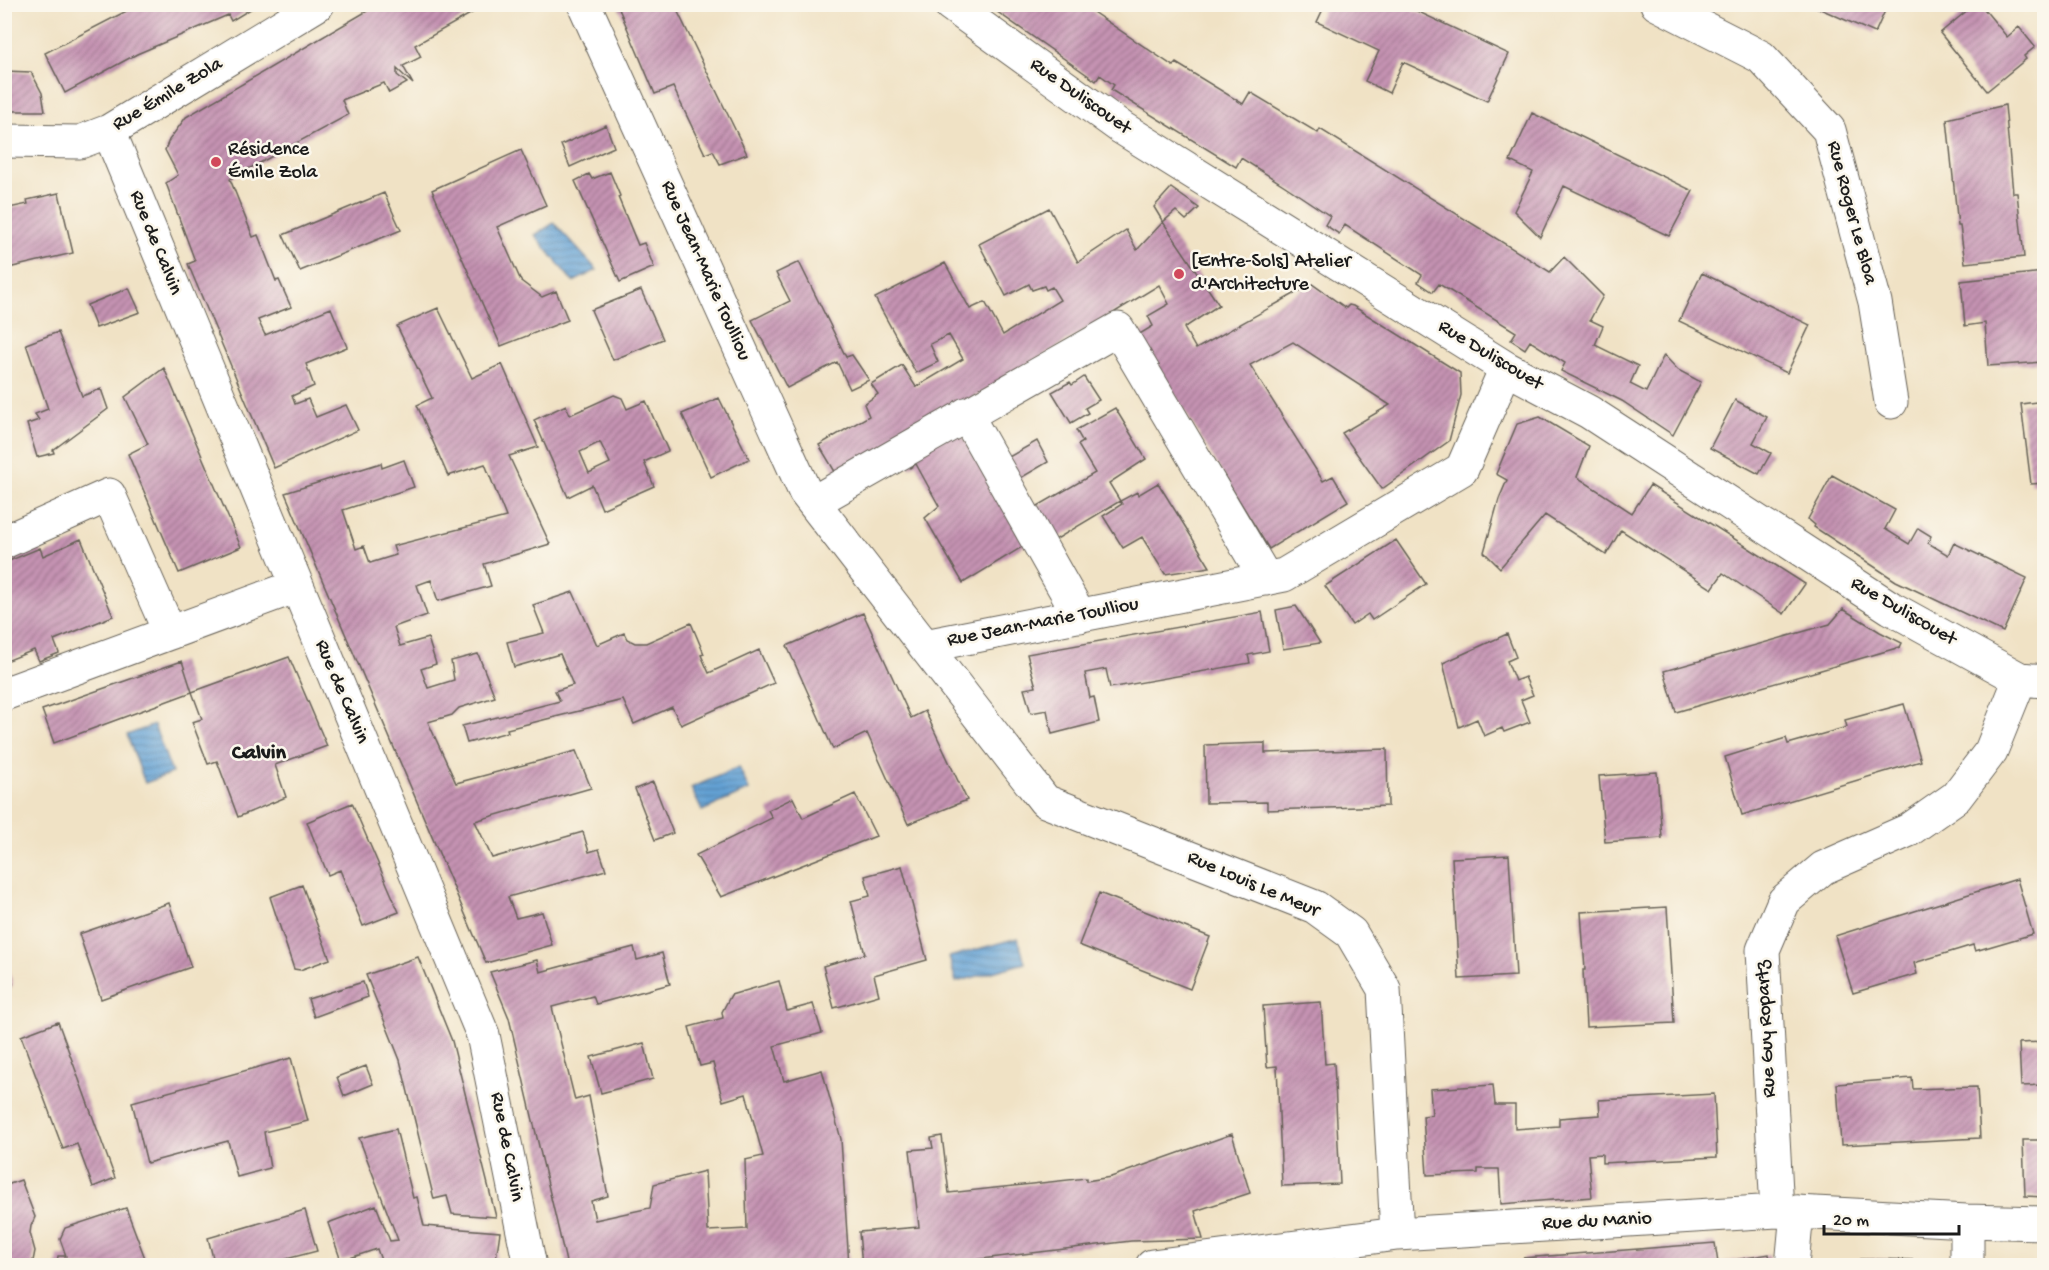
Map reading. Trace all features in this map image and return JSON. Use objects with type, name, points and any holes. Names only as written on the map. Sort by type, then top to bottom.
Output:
[{"type":"street","name":"Rue Émile Zola","points":[[4,141],[80,142],[109,131],[318,4]]},
{"type":"street","name":"Rue Jean-Marie Toulliou","points":[[584,4],[805,492],[925,646],[1284,575],[1462,469],[1506,368]]},
{"type":"street","name":"Rue Duliscouet","points":[[950,4],[1122,128],[1506,368],[1589,412],[1891,608],[2032,680]]},
{"type":"street","name":"Rue Roger Le Bloa","points":[[1657,4],[1761,57],[1829,130],[1875,302],[1891,402]]},
{"type":"street","name":"Rue de Calvin","points":[[109,131],[483,1035],[530,1266]]},
{"type":"street","points":[[814,502],[1118,329],[1266,579]]},
{"type":"street","points":[[966,414],[1080,616]]},
{"type":"street","points":[[4,542],[109,495],[170,633]]},
{"type":"street","points":[[4,694],[297,586]]},
{"type":"street","name":"Rue Louis Le Meur","points":[[925,646],[1045,801],[1315,907],[1351,933],[1384,989],[1397,1234]]},
{"type":"street","name":"Rue Guy Ropartz","points":[[1792,1266],[1762,950],[1784,901],[1823,868],[1910,830],[1956,797],[1990,751],[2032,680]]},
{"type":"street","name":"Rue du Manio","points":[[1152,1266],[1397,1234],[1787,1211],[2044,1223]]},
{"type":"street","points":[[1966,1266],[1967,1221]]},
{"type":"water","points":[[554,223],[597,270],[573,282],[535,235]]},
{"type":"water","points":[[154,725],[172,773],[145,783],[127,735]]},
{"type":"water","points":[[739,767],[749,790],[702,811],[691,788]]},
{"type":"water","points":[[1018,938],[1025,963],[956,982],[949,957]]},
{"type":"building","points":[[140,4],[259,4],[231,21],[228,15],[137,54],[65,93],[45,53]]},
{"type":"building","points":[[379,4],[488,4],[415,45],[421,57],[403,66],[413,84],[397,69],[397,75],[407,83],[389,93],[384,83],[342,100],[348,115],[230,179],[253,237],[258,235],[276,281],[279,280],[291,307],[258,320],[265,335],[331,308],[347,347],[306,364],[314,386],[292,396],[295,404],[308,399],[316,417],[346,405],[358,430],[274,468],[188,264],[195,261],[166,183],[178,175],[165,150],[169,140],[186,117]]},
{"type":"building","points":[[617,4],[674,4],[747,154],[720,164],[713,151],[705,154],[673,87],[655,94]]},
{"type":"building","points":[[986,4],[1097,4],[1093,12],[1173,66],[1176,63],[1243,104],[1250,92],[1318,133],[1320,129],[1550,272],[1564,257],[1603,296],[1590,320],[1603,326],[1595,345],[1638,366],[1630,384],[1646,392],[1664,355],[1678,370],[1701,382],[1673,435],[1622,401],[1561,371],[1565,363],[1530,341],[1525,349],[1511,340],[1516,332],[1439,284],[1433,292],[1418,282],[1422,275],[1345,225],[1339,234],[1325,225],[1330,216],[1285,186],[1241,158],[1236,167],[1111,90],[1114,85],[1100,75],[1096,81]]},
{"type":"building","points":[[1809,4],[1888,4],[1875,33]]},
{"type":"building","points":[[1975,4],[1980,4],[2007,37],[2019,27],[2035,47],[2024,56],[2026,59],[1987,91],[1940,33]]},
{"type":"building","points":[[1325,5],[1404,5],[1509,54],[1487,101],[1403,62],[1389,93],[1365,81],[1379,51],[1317,22]]},
{"type":"building","points":[[4,71],[31,72],[42,93],[45,111],[4,111]]},
{"type":"building","points":[[2005,105],[2013,193],[2017,193],[2024,257],[1965,263],[1960,226],[1958,226],[1947,119]]},
{"type":"building","points":[[1532,113],[1693,191],[1669,236],[1564,186],[1540,237],[1514,211],[1533,172],[1510,161]]},
{"type":"building","points":[[606,125],[614,147],[570,167],[561,145]]},
{"type":"building","points":[[521,150],[546,205],[497,227],[521,281],[542,297],[556,291],[568,320],[501,346],[432,190]]},
{"type":"building","points":[[610,172],[638,245],[644,243],[654,267],[620,282],[575,181],[589,174],[592,179]]},
{"type":"building","points":[[1171,188],[1199,208],[1186,220],[1176,211],[1163,222],[1154,207]]},
{"type":"building","points":[[59,193],[73,253],[4,269],[4,209],[28,204],[27,200]]},
{"type":"building","points":[[384,193],[401,230],[300,271],[283,235]]},
{"type":"building","points":[[1049,208],[1078,262],[1126,230],[1137,250],[1163,222],[1219,305],[1184,328],[1196,349],[1312,284],[1346,308],[1349,305],[1353,306],[1460,373],[1461,395],[1449,441],[1382,489],[1342,433],[1390,405],[1293,342],[1250,365],[1323,481],[1333,476],[1348,501],[1269,549],[1138,335],[1153,326],[1148,316],[1169,304],[1159,285],[840,480],[819,445],[869,416],[864,404],[878,394],[871,384],[902,365],[916,387],[963,359],[949,335],[930,344],[938,362],[916,373],[875,298],[945,263],[970,309],[985,302],[1003,335],[1060,300],[1052,287],[1046,290],[1044,286],[1032,290],[1029,284],[1006,296],[979,244]]},
{"type":"building","points":[[799,262],[846,357],[852,355],[869,380],[850,389],[837,362],[787,388],[752,320],[790,301],[776,273]]},
{"type":"building","points":[[2044,272],[2044,317],[2039,318],[2043,362],[1988,366],[1985,323],[1965,326],[1961,281]]},
{"type":"building","points":[[1702,273],[1810,325],[1787,373],[1679,321]]},
{"type":"building","points":[[129,288],[140,312],[96,328],[87,305]]},
{"type":"building","points":[[641,290],[663,339],[613,360],[591,310]]},
{"type":"building","points":[[438,308],[472,378],[502,364],[538,447],[509,456],[550,544],[484,564],[491,586],[438,601],[431,580],[417,585],[427,615],[394,627],[400,646],[428,638],[436,664],[421,669],[428,688],[454,680],[451,661],[478,654],[495,697],[459,708],[452,715],[428,722],[456,783],[576,751],[591,788],[475,821],[492,858],[583,832],[589,852],[599,849],[606,870],[508,897],[516,918],[542,912],[552,945],[486,963],[285,493],[381,463],[382,468],[404,460],[414,487],[343,510],[356,549],[364,546],[370,563],[396,555],[393,546],[506,517],[485,464],[448,476],[417,405],[432,398],[397,326]]},
{"type":"building","points":[[58,332],[82,396],[101,389],[108,409],[53,450],[54,453],[37,457],[27,424],[39,420],[35,414],[48,409],[26,344]]},
{"type":"building","points":[[164,368],[241,547],[179,573],[128,454],[148,444],[125,397]]},
{"type":"building","points":[[1084,377],[1099,400],[1085,408],[1088,413],[1071,423],[1052,392],[1070,382],[1072,385]]},
{"type":"building","points":[[614,395],[622,398],[627,409],[646,401],[668,451],[644,462],[654,486],[602,509],[592,485],[568,497],[534,420],[566,405],[570,415]],"holes":[[[600,442],[610,463],[589,473],[580,452]]]},
{"type":"building","points":[[719,398],[749,459],[711,477],[682,414]]},
{"type":"building","points":[[1735,400],[1767,417],[1753,443],[1771,453],[1759,474],[1710,448]]},
{"type":"building","points":[[2044,401],[2044,483],[2031,484],[2021,404]]},
{"type":"building","points":[[1115,408],[1146,459],[1109,483],[1120,501],[1055,540],[1036,507],[1095,473],[1078,445],[1083,442],[1076,430]]},
{"type":"building","points":[[1540,417],[1589,446],[1577,477],[1632,513],[1650,485],[1805,584],[1784,614],[1723,573],[1712,589],[1621,530],[1606,555],[1545,515],[1500,568],[1484,552],[1499,499],[1507,480],[1496,474],[1517,424]]},
{"type":"building","points":[[957,426],[1027,544],[963,583],[925,518],[939,506],[916,464],[910,468],[906,459]]},
{"type":"building","points":[[1037,441],[1048,462],[1019,479],[1007,458]]},
{"type":"building","points":[[1832,475],[1895,510],[1885,529],[1909,544],[1918,528],[1931,536],[1928,543],[1948,555],[1954,543],[2027,578],[2003,632],[1896,581],[1814,527],[1815,525],[1808,519]]},
{"type":"building","points":[[1158,483],[1210,567],[1165,574],[1142,537],[1123,548],[1103,516],[1122,504],[1120,501],[1137,492],[1138,495]]},
{"type":"building","points":[[81,539],[113,616],[54,640],[59,653],[39,661],[34,650],[4,662],[4,563],[40,548],[43,556]]},
{"type":"building","points":[[1396,540],[1426,584],[1372,620],[1368,614],[1352,625],[1325,586]]},
{"type":"building","points":[[573,592],[597,645],[624,633],[627,639],[635,643],[646,643],[691,623],[709,673],[759,650],[774,683],[681,725],[672,707],[634,724],[623,700],[507,729],[508,732],[467,743],[462,726],[560,701],[555,691],[573,685],[560,654],[514,667],[507,642],[544,633],[533,605]]},
{"type":"building","points":[[1296,606],[1320,643],[1283,649],[1276,610]]},
{"type":"building","points":[[1843,609],[1902,643],[1900,647],[1676,712],[1664,671],[1830,624]]},
{"type":"building","points":[[1262,612],[1269,651],[1248,655],[1250,663],[1110,688],[1106,669],[1085,673],[1090,698],[1094,697],[1099,722],[1052,734],[1047,710],[1031,713],[1024,689],[1036,687],[1027,654]]},
{"type":"building","points":[[863,613],[911,718],[925,711],[967,800],[908,824],[867,733],[833,749],[787,646]]},
{"type":"building","points":[[1507,634],[1516,657],[1507,661],[1515,681],[1525,677],[1533,695],[1521,700],[1530,722],[1504,732],[1502,728],[1484,736],[1477,719],[1459,727],[1443,663]]},
{"type":"building","points":[[289,657],[327,746],[275,765],[286,797],[238,817],[217,761],[208,764],[192,722],[202,719],[192,692]]},
{"type":"building","points":[[182,661],[192,692],[54,743],[42,710]]},
{"type":"building","points":[[1904,704],[1921,761],[1742,815],[1725,757],[1786,738],[1788,744],[1847,727],[1845,720]]},
{"type":"building","points":[[1265,743],[1265,753],[1387,749],[1388,806],[1267,810],[1267,802],[1206,803],[1205,745]]},
{"type":"building","points":[[1657,772],[1662,838],[1605,842],[1599,776]]},
{"type":"building","points":[[653,782],[673,833],[655,840],[635,789]]},
{"type":"building","points":[[855,794],[876,836],[721,897],[696,855],[772,818],[768,810],[793,798],[803,818]]},
{"type":"building","points":[[352,803],[399,912],[363,926],[340,870],[328,875],[307,822]]},
{"type":"building","points":[[1509,855],[1516,976],[1459,979],[1452,858]]},
{"type":"building","points":[[902,866],[927,960],[874,975],[879,995],[834,1008],[823,966],[865,954],[851,901],[870,896],[865,876]]},
{"type":"building","points":[[2017,879],[2033,934],[1975,951],[1973,945],[1914,963],[1917,974],[1853,993],[1835,936]]},
{"type":"building","points":[[302,885],[330,959],[300,970],[294,969],[270,897]]},
{"type":"building","points":[[1099,893],[1210,937],[1190,989],[1079,945]]},
{"type":"building","points":[[169,903],[191,967],[101,999],[79,934]]},
{"type":"building","points":[[1667,907],[1674,1023],[1586,1027],[1581,912]]},
{"type":"building","points":[[634,947],[637,960],[662,953],[670,984],[596,1004],[593,996],[552,1007],[575,1100],[589,1096],[608,1196],[591,1201],[595,1220],[650,1208],[654,1184],[705,1171],[708,1231],[747,1229],[745,1160],[763,1156],[746,1094],[723,1101],[713,1063],[700,1066],[689,1027],[723,1018],[722,1012],[731,995],[779,981],[787,1011],[813,1004],[822,1033],[774,1046],[784,1081],[822,1070],[841,1139],[849,1266],[567,1266],[509,1018],[490,972],[537,960],[540,972]]},
{"type":"building","points":[[418,957],[452,1041],[496,1217],[452,1214],[447,1196],[434,1199],[400,1060],[366,975]]},
{"type":"building","points":[[4,968],[8,969],[13,984],[4,1000]]},
{"type":"building","points":[[363,982],[368,997],[314,1017],[308,999]]},
{"type":"building","points":[[1321,1002],[1325,1064],[1334,1063],[1340,1184],[1282,1186],[1277,1066],[1267,1067],[1263,1006]]},
{"type":"building","points":[[58,1022],[115,1178],[93,1187],[77,1144],[63,1149],[21,1036]]},
{"type":"building","points":[[2044,1042],[2044,1085],[2021,1086],[2019,1043]]},
{"type":"building","points":[[644,1043],[653,1079],[601,1093],[591,1057]]},
{"type":"building","points":[[291,1058],[308,1121],[264,1132],[270,1168],[237,1177],[228,1141],[147,1163],[132,1102]]},
{"type":"building","points":[[366,1066],[373,1084],[344,1096],[337,1077]]},
{"type":"building","points":[[1912,1078],[1913,1089],[1977,1087],[1980,1138],[1841,1145],[1837,1084]]},
{"type":"building","points":[[1493,1085],[1495,1105],[1515,1105],[1515,1129],[1559,1126],[1559,1118],[1600,1115],[1599,1100],[1714,1094],[1717,1157],[1602,1163],[1602,1154],[1588,1155],[1592,1197],[1501,1204],[1499,1169],[1478,1169],[1478,1173],[1427,1175],[1423,1116],[1432,1115],[1430,1089]]},
{"type":"building","points":[[396,1129],[413,1198],[417,1197],[424,1226],[500,1232],[495,1266],[383,1266],[377,1249],[341,1261],[328,1223],[376,1205],[390,1241],[398,1240],[359,1138]]},
{"type":"building","points":[[1232,1134],[1250,1193],[1195,1211],[1203,1239],[1131,1241],[913,1266],[862,1266],[859,1232],[919,1227],[910,1150],[933,1148],[931,1138],[942,1136],[949,1193],[1111,1177]]},
{"type":"building","points":[[2023,1140],[2044,1140],[2044,1197],[2025,1196]]},
{"type":"building","points":[[21,1180],[35,1217],[30,1233],[35,1251],[32,1266],[4,1266],[4,1186]]},
{"type":"building","points":[[126,1208],[148,1266],[56,1266],[58,1256],[66,1256],[60,1239],[65,1228]]},
{"type":"building","points":[[305,1210],[317,1251],[286,1259],[287,1266],[215,1266],[208,1238]]},
{"type":"building","points":[[1715,1243],[1718,1263],[1769,1254],[1771,1266],[1524,1266],[1523,1258]]},
{"type":"building","points":[[1860,1259],[1929,1260],[1929,1266],[1860,1266]]},
{"type":"building","points":[[1498,1260],[1498,1266],[1452,1266],[1452,1264]]},
{"type":"place","name":"Résidence Émile Zola","points":[[216,162]]},
{"type":"place","name":"[Entre-Sols] Atelier d'Architecture","points":[[1179,274]]},
{"type":"district","name":"Calvin","points":[[259,754]]}]
